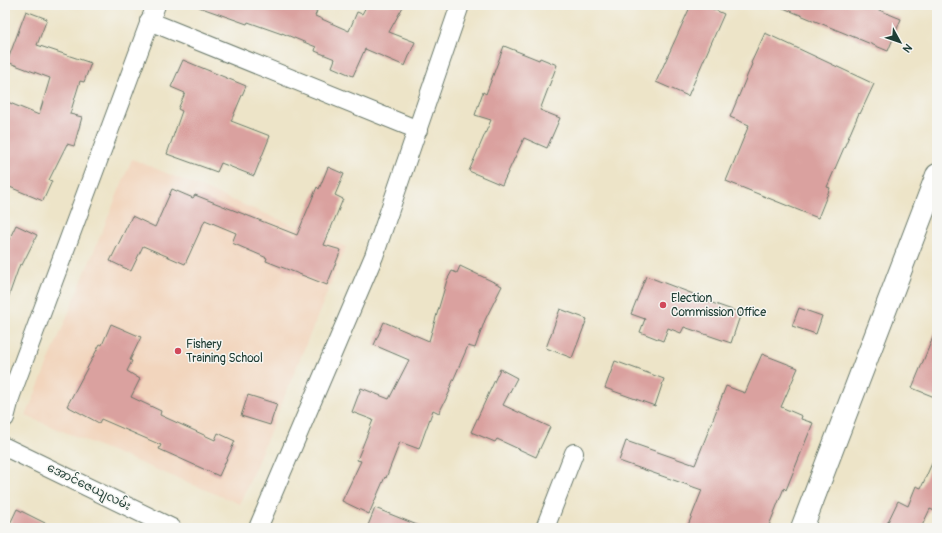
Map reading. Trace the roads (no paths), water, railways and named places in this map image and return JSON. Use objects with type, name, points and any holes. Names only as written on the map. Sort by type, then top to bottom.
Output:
[{"type":"street","points":[[258,528],[374,256],[460,5]]},
{"type":"street","points":[[5,418],[14,388],[153,13],[418,130]]},
{"type":"street","points":[[802,528],[937,175]]},
{"type":"street","name":"အောင်ဇေယျလမ်း","points":[[5,447],[172,528]]},
{"type":"street","points":[[545,528],[574,453]]},
{"type":"place","name":"Election Commission Office","points":[[663,305]]},
{"type":"place","name":"Fishery Training School","points":[[178,351]]}]
